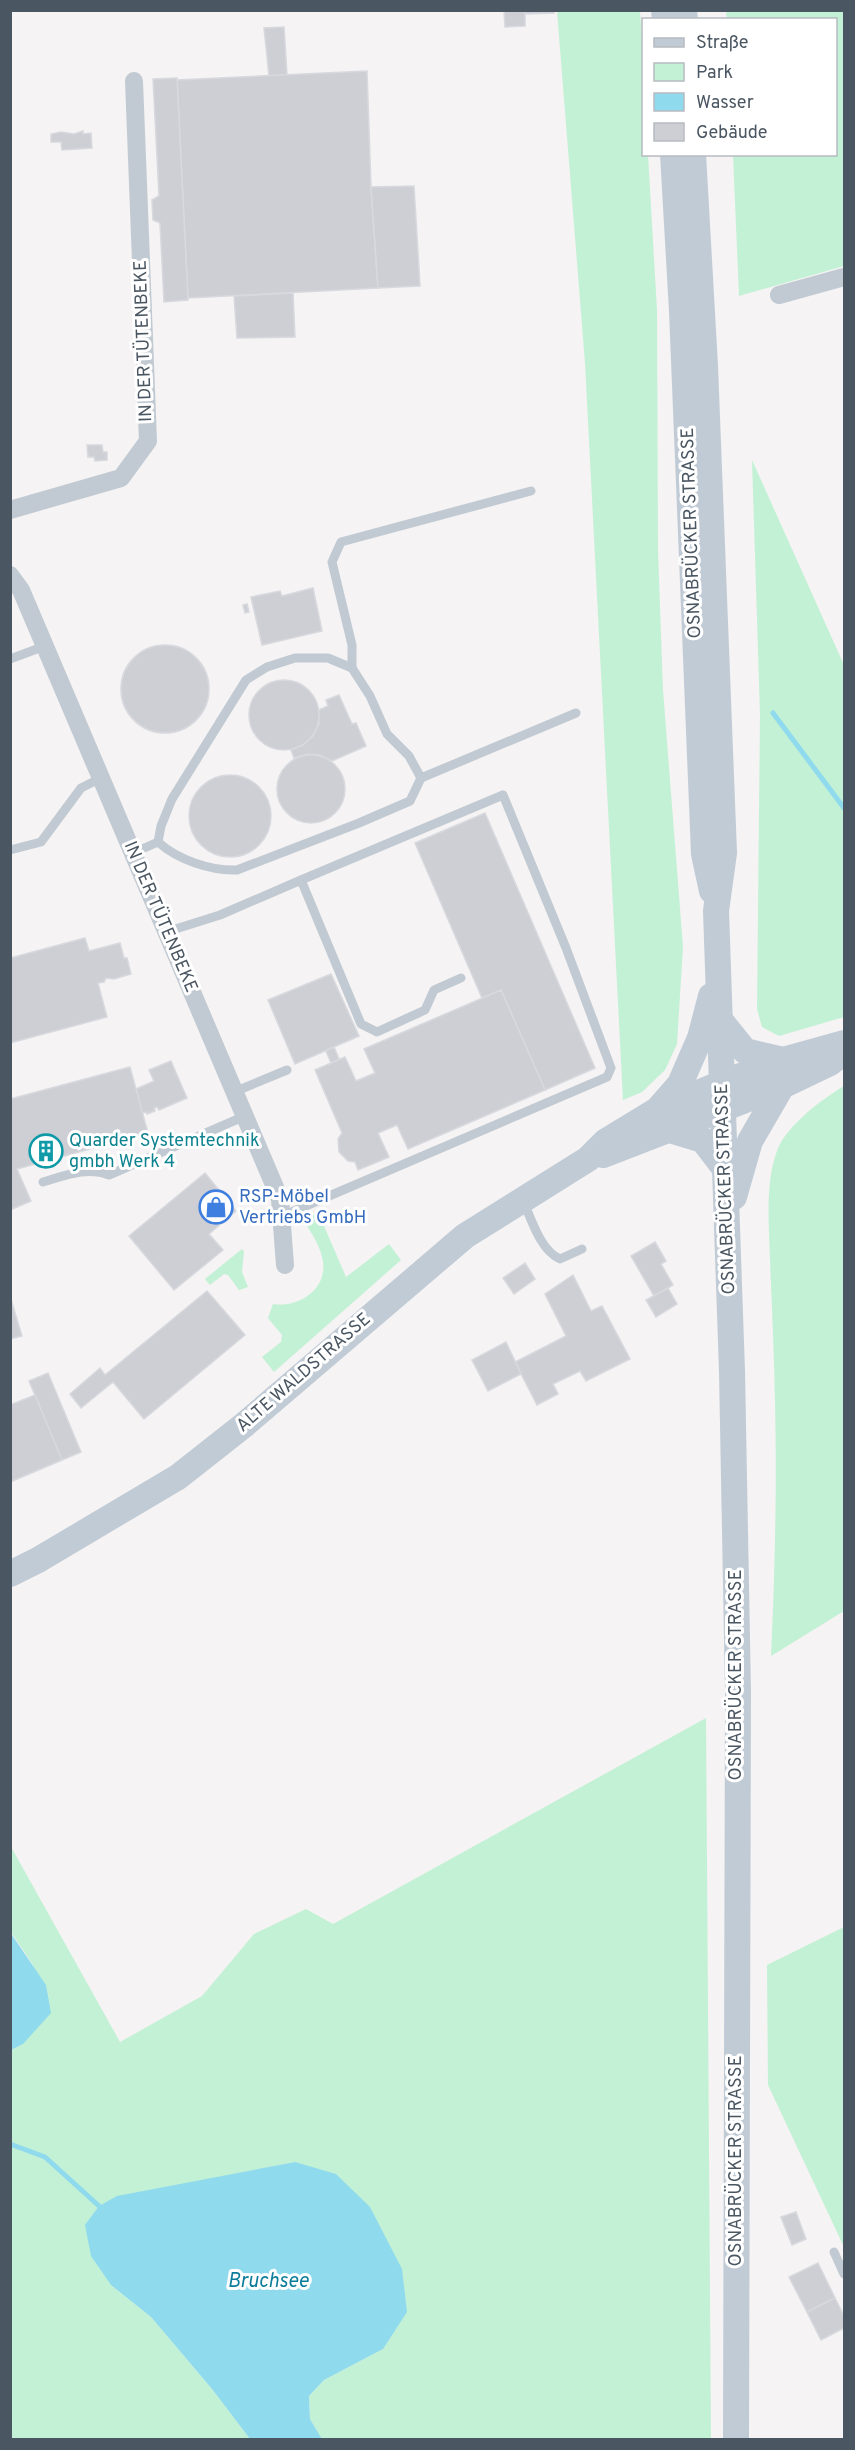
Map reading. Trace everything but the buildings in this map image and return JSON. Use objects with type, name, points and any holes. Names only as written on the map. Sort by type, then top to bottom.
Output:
[{"type":"main road","name":"OSNABRÜCKER STRASSE","points":[[673,156],[682,311],[704,854],[716,910]]},
{"type":"main road","name":"OSNABRÜCKER STRASSE","points":[[693,156],[705,366],[724,853],[716,910],[728,1220],[738,1692],[736,2439]]},
{"type":"main road","points":[[718,969],[700,1038],[664,1120],[703,1140],[726,1170]]},
{"type":"main road","name":"ALTE WALDSTRASSE","points":[[720,1020],[745,1051],[783,1060]]},
{"type":"main road","name":"ALTE WALDSTRASSE","points":[[10,1574],[39,1560],[178,1477],[244,1425],[465,1236],[522,1199],[588,1158],[612,1153],[664,1120],[723,1095],[783,1060],[844,1043]]},
{"type":"main road","name":"ALTE WALDSTRASSE","points":[[723,1095],[782,1086],[830,1063],[844,1052]]},
{"type":"main road","points":[[728,1220],[750,1140],[782,1086]]},
{"type":"street","name":"IN DER TÜTENBEKE","points":[[10,510],[121,478],[148,441],[134,81]]},
{"type":"street","points":[[779,295],[844,277]]},
{"type":"street","name":"IN DER TÜTENBEKE","points":[[10,574],[21,590],[280,1199],[285,1265]]},
{"type":"lane","points":[[421,778],[409,756],[387,734],[370,696],[352,668],[352,645],[332,562],[340,542],[531,490]]},
{"type":"lane","points":[[10,659],[45,646]]},
{"type":"lane","points":[[158,842],[161,826],[172,800],[246,680],[267,668],[295,658],[328,658],[352,668]]},
{"type":"lane","points":[[158,842],[168,851],[196,863],[221,871],[237,870],[356,825],[410,801],[421,778],[576,714]]},
{"type":"lane","points":[[10,850],[41,842],[81,788],[101,778]]},
{"type":"lane","points":[[166,932],[220,915],[503,795],[566,948],[610,1068],[607,1077],[280,1217]]},
{"type":"lane","points":[[133,853],[158,842]]},
{"type":"lane","points":[[301,880],[361,1024],[377,1032],[425,1010],[434,990],[461,978]]},
{"type":"lane","points":[[234,1092],[287,1070]]},
{"type":"lane","points":[[43,1182],[84,1171],[98,1171],[109,1175],[245,1116]]},
{"type":"lane","points":[[522,1199],[536,1232],[553,1256],[560,1259],[582,1249]]},
{"type":"lane","points":[[834,2252],[844,2274]]},
{"type":"green space","points":[[557,11],[640,11],[642,156],[648,156],[657,310],[658,551],[663,690],[683,947],[677,1044],[665,1070],[642,1092],[623,1100],[585,363]]},
{"type":"green space","points":[[726,11],[844,11],[844,266],[739,296],[733,156],[837,156],[837,18],[727,18]]},
{"type":"green space","points":[[752,460],[844,665],[844,1017],[779,1036],[762,1027],[757,1009],[760,714]]},
{"type":"green space","points":[[844,1086],[844,1611],[771,1656],[776,1465],[769,1190],[773,1163],[788,1132],[816,1106]]},
{"type":"green space","points":[[318,1212],[346,1277],[389,1244],[401,1260],[274,1372],[262,1357],[281,1342],[282,1335],[268,1318],[273,1304],[292,1303],[309,1295],[316,1289],[323,1272],[320,1250],[303,1219]]},
{"type":"green space","points":[[242,1249],[244,1251],[242,1272],[248,1287],[239,1290],[228,1275],[224,1274],[210,1285],[205,1279]]},
{"type":"green space","points":[[706,1718],[711,2439],[322,2439],[310,2419],[309,2396],[324,2380],[383,2349],[295,2162],[230,2175],[111,2285],[151,2317],[212,2389],[250,2439],[11,2439],[11,2050],[23,2044],[33,1965],[11,1932],[10,1845],[120,2042],[202,1996],[254,1934],[306,1909],[333,1924]]},
{"type":"green space","points":[[844,1927],[844,2247],[768,2085],[767,1965]]},
{"type":"water","points":[[10,1932],[46,1985],[51,2013],[23,2044],[11,2050]]},
{"type":"water","name":"Bruchsee","points":[[295,2162],[336,2174],[370,2207],[402,2269],[407,2312],[383,2349],[324,2380],[309,2396],[310,2419],[322,2439],[250,2439],[212,2389],[151,2317],[111,2285],[91,2256],[85,2225],[99,2206],[117,2196]]},
{"type":"waterway","points":[[773,713],[844,808]]},
{"type":"waterway","points":[[10,2144],[45,2157],[99,2206]]},
{"type":"place","name":"Quarder Systemtechnik gmbh Werk 4","points":[[46,1151]]},
{"type":"place","name":"RSP-Möbel Vertriebs GmbH","points":[[216,1207]]}]
